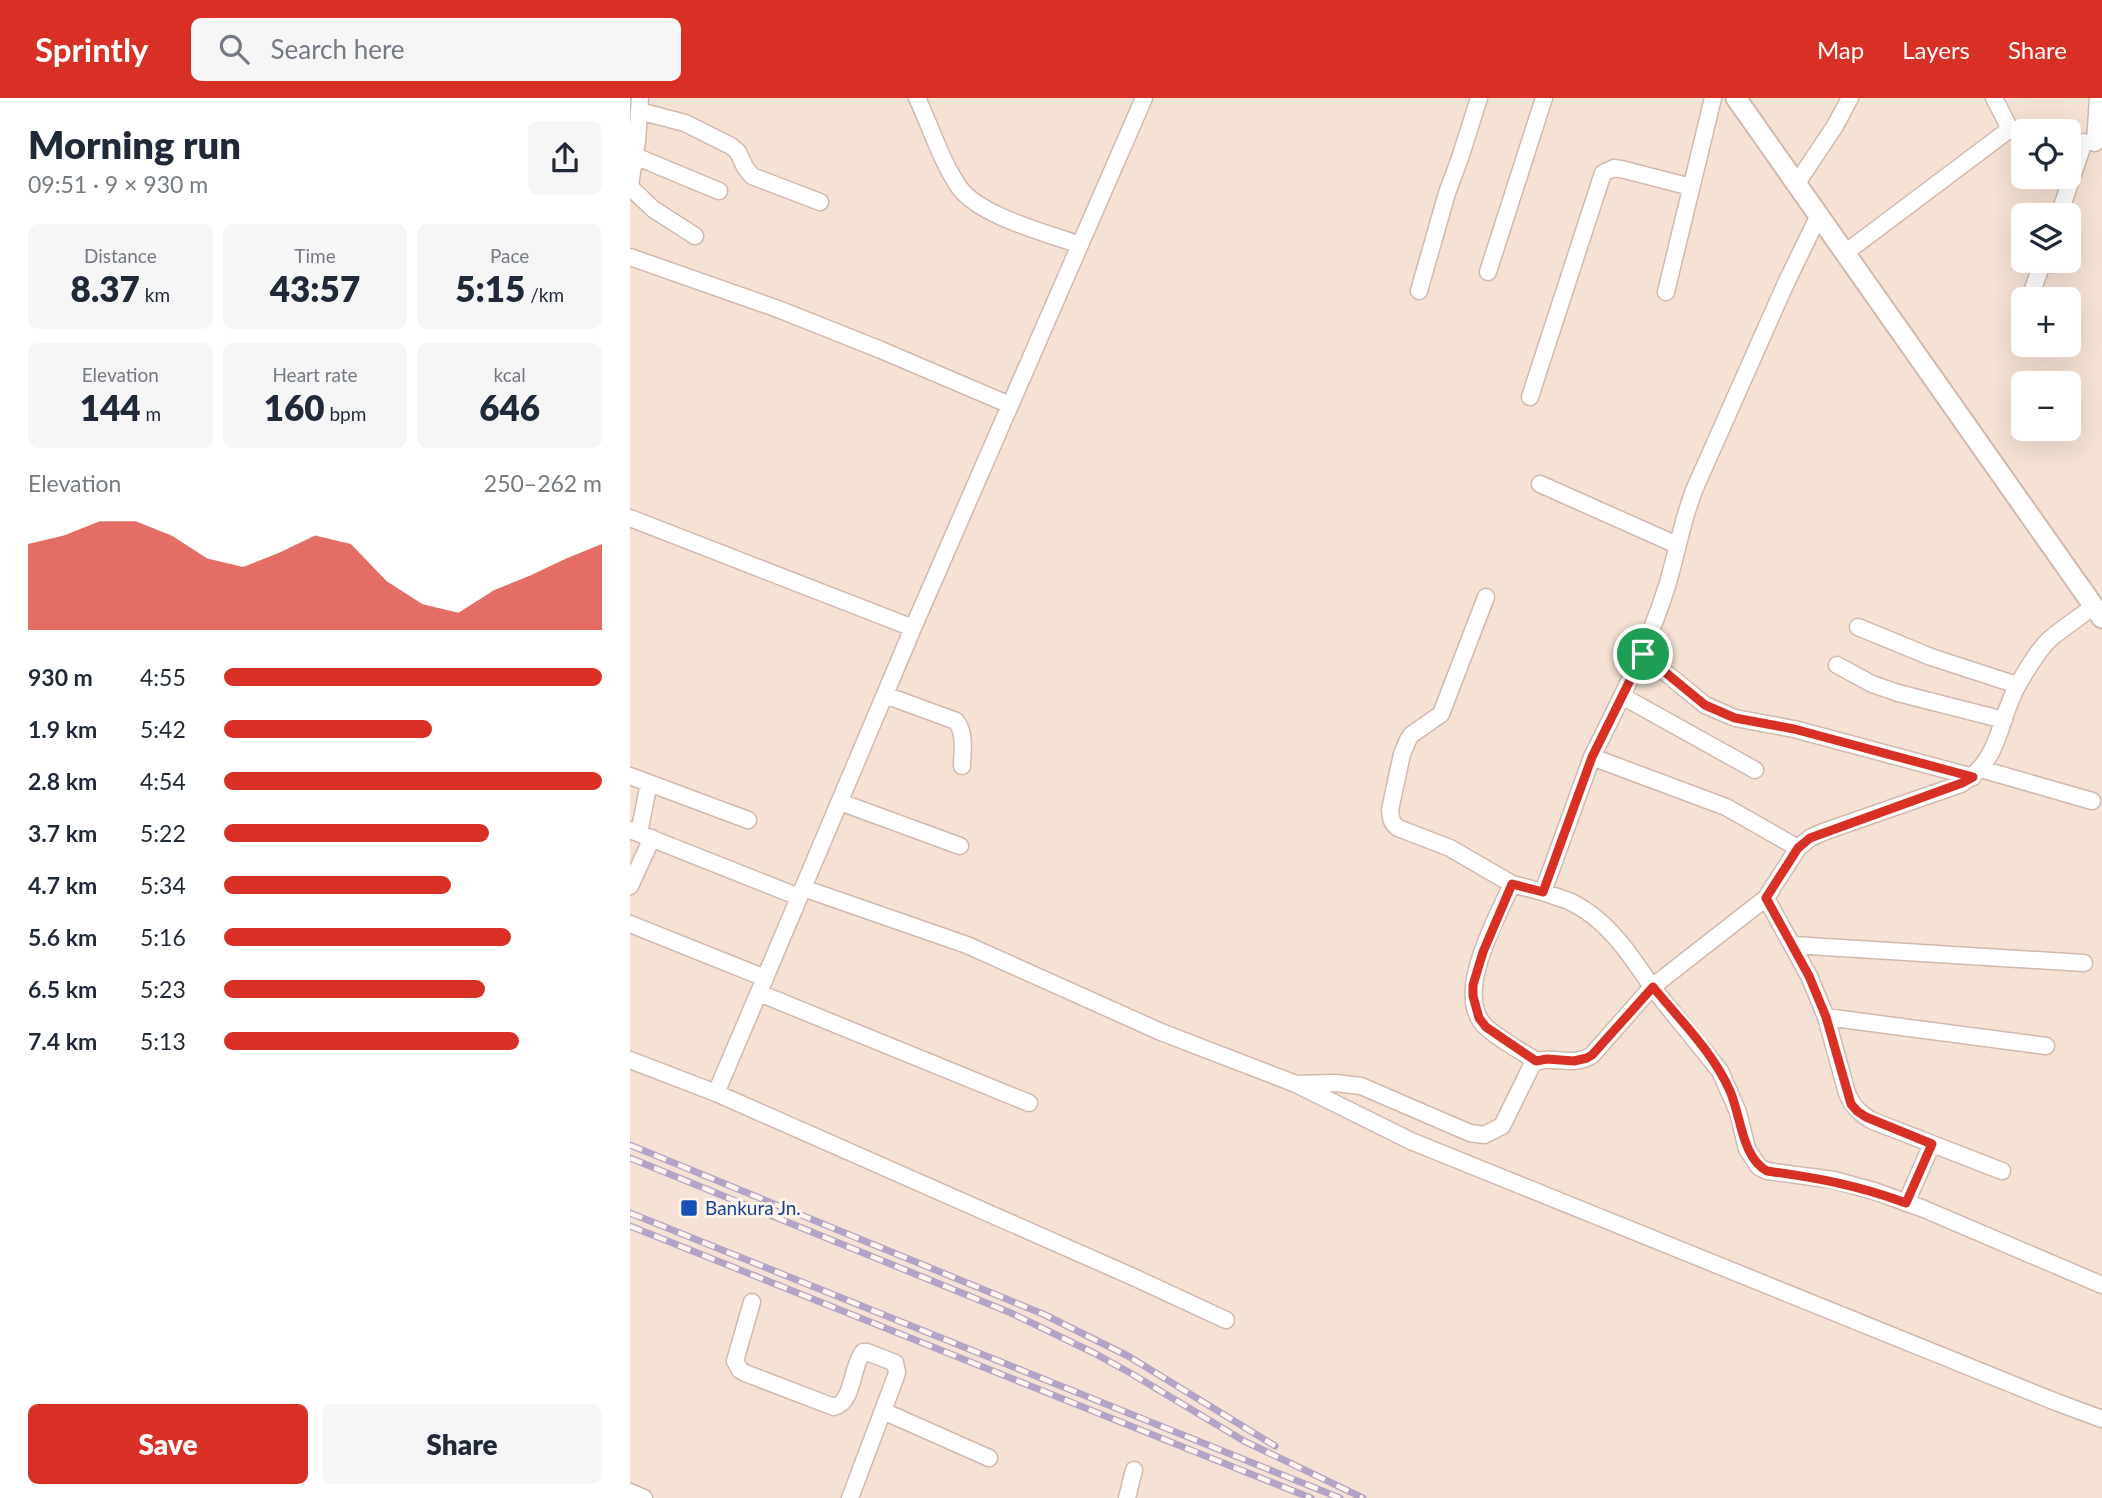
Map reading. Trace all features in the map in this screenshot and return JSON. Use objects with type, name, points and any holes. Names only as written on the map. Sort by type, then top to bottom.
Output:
[{"type":"street","points":[[917,98],[952,175],[960,189],[971,200],[1009,220],[1080,245]]},
{"type":"street","points":[[716,1093],[912,628],[1144,98]]},
{"type":"street","points":[[1419,291],[1447,193],[1479,98]]},
{"type":"street","points":[[1488,272],[1544,98]]},
{"type":"street","points":[[1666,292],[1713,98]]},
{"type":"street","points":[[1296,1084],[1335,1083],[1361,1086],[1470,1133],[1484,1135],[1502,1126],[1536,1061],[1574,1061],[1587,1058],[1653,987],[1766,898],[1798,848],[1810,838],[1962,783],[1977,773],[1990,757],[2017,685],[2036,656],[2050,639],[2098,612],[1736,98]]},
{"type":"street","points":[[1797,183],[1850,98]]},
{"type":"street","points":[[1994,98],[2001,116],[2011,127]]},
{"type":"street","points":[[2064,203],[2087,143],[2098,98]]},
{"type":"street","points":[[695,236],[653,209],[630,186],[640,104],[731,146],[738,152],[752,176],[820,202]]},
{"type":"street","points":[[1845,253],[2011,137]]},
{"type":"street","points":[[635,156],[719,191]]},
{"type":"street","points":[[1530,397],[1603,173],[1614,168],[1621,169],[1691,187]]},
{"type":"street","points":[[1543,892],[1592,757],[1643,654],[1668,584],[1685,514],[1695,488],[1819,215]]},
{"type":"street","points":[[630,257],[778,309],[1010,405]]},
{"type":"street","points":[[1540,484],[1677,545]]},
{"type":"street","points":[[630,517],[912,628]]},
{"type":"street","points":[[1486,597],[1441,713],[1411,735],[1406,745],[1392,799],[1390,816],[1394,824],[1398,828],[1450,848],[1512,884],[1570,902],[1615,936],[1720,1071],[1738,1112],[1747,1149],[1759,1167],[1767,1171],[1834,1181],[1874,1191],[2102,1285]]},
{"type":"street","points":[[1858,628],[1931,657],[2017,685]]},
{"type":"street","points":[[1643,654],[1705,705],[1735,718],[1794,729],[2092,800]]},
{"type":"street","points":[[1837,665],[1872,684],[1898,693],[2004,720]]},
{"type":"street","points":[[885,695],[956,721],[963,737],[962,766]]},
{"type":"street","points":[[1622,696],[1755,770]]},
{"type":"street","points":[[1592,757],[1726,807],[1798,848]]},
{"type":"street","points":[[630,776],[748,820]]},
{"type":"street","points":[[630,886],[649,783]]},
{"type":"street","points":[[840,802],[960,846]]},
{"type":"street","points":[[640,834],[801,892],[900,920],[967,945],[1161,1032],[1296,1084],[1411,1141],[2102,1419]]},
{"type":"street","points":[[1512,884],[1483,952],[1473,985],[1473,996],[1479,1018],[1486,1027],[1536,1061]]},
{"type":"street","points":[[1766,898],[1793,945],[1826,1017],[1847,1093],[1857,1111],[1873,1121],[2002,1171]]},
{"type":"street","points":[[630,924],[765,978]]},
{"type":"street","points":[[1793,945],[2084,963]]},
{"type":"street","points":[[759,993],[1029,1103]]},
{"type":"street","points":[[1826,1017],[2046,1046]]},
{"type":"street","points":[[630,1060],[716,1093],[1226,1320]]},
{"type":"street","points":[[1906,1203],[1932,1144]]},
{"type":"street","points":[[752,1302],[736,1354],[735,1361],[740,1370],[834,1407],[846,1399],[863,1352],[895,1363],[896,1376],[850,1498]]},
{"type":"street","points":[[883,1411],[989,1458]]},
{"type":"street","points":[[1127,1498],[1134,1470]]},
{"type":"street","points":[[630,1493],[644,1498]]},
{"type":"shaded area","points":[[630,98],[2102,98],[2102,1498],[630,1498]]},
{"type":"railway","points":[[630,1145],[1043,1314],[1128,1356],[1275,1446]]},
{"type":"railway","points":[[630,1158],[1011,1313],[1094,1353],[1244,1441],[1363,1498]]},
{"type":"railway","points":[[630,1213],[1340,1498]]},
{"type":"railway","points":[[630,1226],[1311,1498]]},
{"type":"place","name":"Bankura Jn.","points":[[689,1208]]},
{"type":"route","points":[[1643,654],[1705,705],[1735,718],[1774,724],[1973,777],[1810,838],[1798,848],[1766,898],[1809,976],[1826,1017],[1851,1104],[1873,1121],[1932,1144],[1906,1203],[1874,1191],[1834,1181],[1767,1171],[1754,1163],[1747,1149],[1738,1112],[1720,1071],[1653,987],[1592,1055],[1581,1060],[1536,1061],[1486,1027],[1479,1018],[1473,985],[1483,952],[1512,884],[1543,892],[1592,757],[1643,654]]}]
